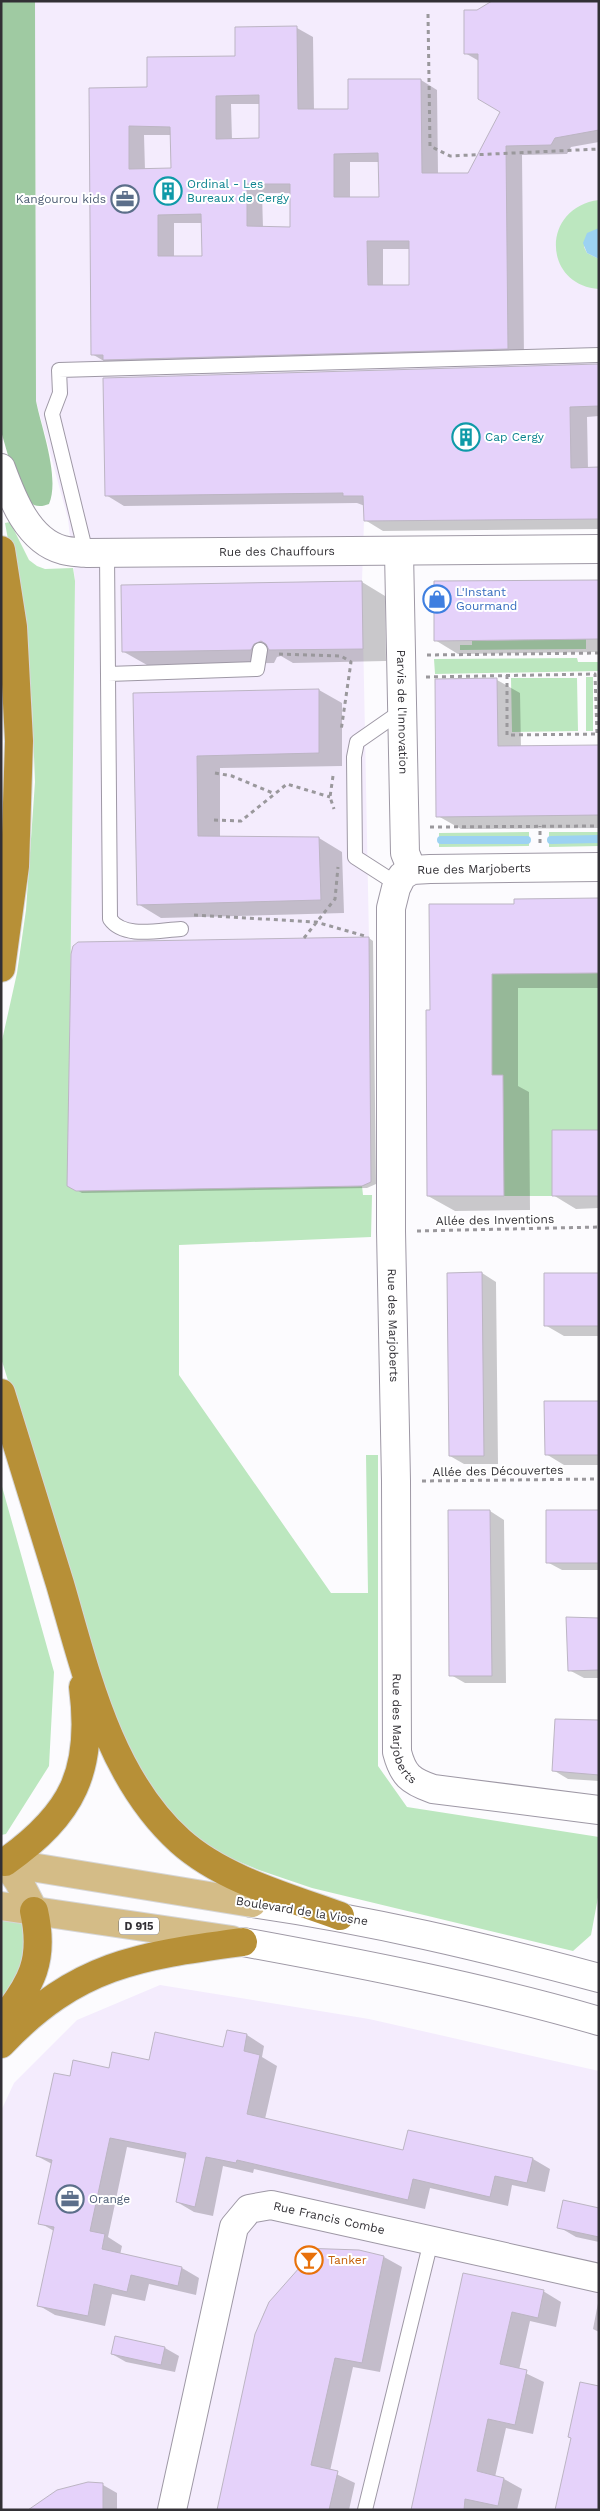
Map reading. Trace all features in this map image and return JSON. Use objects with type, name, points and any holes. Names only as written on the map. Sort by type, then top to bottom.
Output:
[{"type":"highway","points":[[1,550],[13,627],[19,741],[15,866],[1,968]]},
{"type":"highway","points":[[1,1393],[78,1646],[112,1744],[138,1794],[165,1826],[199,1856],[251,1883],[340,1916]]},
{"type":"highway","points":[[3,1863],[47,1829],[65,1806],[76,1785],[84,1749],[85,1701],[78,1646]]},
{"type":"highway","points":[[1,2022],[23,1993],[37,1962],[40,1936],[34,1911]]},
{"type":"highway","points":[[1,2044],[44,2002],[97,1973],[149,1956],[243,1942]]},
{"type":"main road","name":"Boulevard de la Viosne","points":[[3,1863],[252,1903]]},
{"type":"main road","points":[[3,1863],[20,1882],[34,1911]]},
{"type":"main road","name":"D 915","points":[[1,1906],[243,1942]]},
{"type":"street","name":"Rue des Chauffours","points":[[1,468],[21,514],[42,537],[62,550],[96,553],[599,549]]},
{"type":"street","name":"Parvis de l'Innovation","points":[[399,552],[403,710],[404,877]]},
{"type":"street","name":"Rue des Marjoberts","points":[[599,867],[404,877],[392,908],[390,966],[397,1752],[402,1771],[418,1784],[433,1789],[599,1810]]},
{"type":"street","name":"Boulevard de la Viosne","points":[[252,1903],[340,1916],[466,1943],[598,1978]]},
{"type":"street","name":"D 915","points":[[243,1942],[401,1971],[490,1991],[599,2021]]},
{"type":"street","points":[[598,1978],[599,1973]]},
{"type":"street","name":"Rue Francis Combe","points":[[172,2510],[234,2227],[240,2217],[248,2210],[271,2205],[599,2278]]},
{"type":"lane","points":[[181,929],[128,931],[119,929],[110,919],[108,674],[96,553],[52,414],[60,393],[59,370],[599,355]]},
{"type":"lane","points":[[108,674],[256,669],[260,650]]},
{"type":"lane","points":[[403,710],[359,740],[354,746],[354,805],[355,857],[404,877]]},
{"type":"lane","points":[[365,2510],[431,2241]]},
{"type":"path","points":[[428,14],[430,146],[450,156],[599,149]]},
{"type":"path","points":[[425,655],[599,653]]},
{"type":"path","points":[[274,654],[341,656],[351,662],[341,733]]},
{"type":"path","points":[[426,677],[506,675],[595,674],[598,734],[507,735],[506,675]]},
{"type":"path","points":[[334,770],[330,797],[336,814]]},
{"type":"path","points":[[215,773],[232,776],[275,794]]},
{"type":"path","points":[[214,820],[241,821],[287,784],[354,805]]},
{"type":"path","points":[[540,826],[540,849]]},
{"type":"path","points":[[429,835],[429,827],[599,826]]},
{"type":"path","points":[[304,938],[336,899],[338,861]]},
{"type":"path","points":[[193,915],[316,922],[366,937]]},
{"type":"path","name":"Allée des Inventions","points":[[391,1231],[599,1227]]},
{"type":"path","name":"Allée des Découvertes","points":[[396,1481],[599,1479]]},
{"type":"shaded area","points":[[35,1],[599,1],[599,519],[364,521],[362,581],[369,939],[371,1178],[364,1186],[76,1191],[71,1190],[67,1184],[75,581],[68,519],[36,401]]},
{"type":"shaded area","points":[[160,1985],[369,2019],[599,2071],[599,2510],[1,2510],[1,2111],[14,2083],[77,2020]]},
{"type":"green space","points":[[1,1],[35,1],[36,401],[49,454],[52,481],[52,493],[49,504],[42,506],[34,505],[23,492],[9,460],[1,431]]},
{"type":"green space","points":[[599,200],[599,228],[584,247],[587,253],[599,259],[599,289],[580,284],[567,274],[559,261],[556,246],[558,230],[567,216],[580,206]]},
{"type":"green space","points":[[10,522],[29,560],[45,569],[73,568],[75,581],[68,1186],[76,1191],[362,1186],[363,1195],[372,1195],[371,1237],[179,1245],[179,1375],[331,1593],[368,1593],[366,1455],[378,1455],[378,1766],[407,1807],[599,1837],[599,1892],[591,1935],[573,1951],[312,1888],[259,1870],[216,1852],[182,1829],[155,1802],[113,1717],[1,1358],[1,1045],[17,973],[26,910],[35,782],[32,705],[25,633],[5,523]]},
{"type":"green space","points":[[586,639],[586,649],[460,650],[460,645],[472,645],[472,641]]},
{"type":"green space","points":[[577,658],[578,662],[599,662],[599,676],[598,671],[435,674],[434,659]]},
{"type":"green space","points":[[586,677],[593,677],[593,731],[586,731]]},
{"type":"green space","points":[[511,678],[577,678],[578,731],[512,732]]},
{"type":"green space","points":[[529,832],[529,846],[439,847],[439,833]]},
{"type":"green space","points":[[549,832],[599,832],[599,846],[549,847]]},
{"type":"green space","points":[[599,973],[599,1130],[552,1130],[552,1196],[504,1196],[482,1076],[484,974]]},
{"type":"green space","points":[[1,1483],[54,1672],[49,1766],[6,1834],[1,1835]]},
{"type":"green space","points":[[1,1918],[26,1922],[26,1965],[1,2006]]},
{"type":"water","points":[[599,228],[599,259],[587,253],[583,243],[587,233]]},
{"type":"building","name":"Ordinal - Les Bureaux de Cergy","points":[[492,1],[599,1],[599,130],[555,138],[551,145],[506,146],[508,349],[103,360],[103,355],[91,355],[89,88],[147,87],[147,57],[235,56],[235,27],[297,26],[298,109],[348,109],[348,79],[421,79],[422,173],[468,173],[500,112],[478,99],[478,54],[464,54],[464,10],[477,10]],"holes":[[[259,95],[259,138],[216,139],[216,96]],[[129,126],[170,127],[171,168],[129,169]],[[378,153],[379,197],[334,197],[334,154]],[[247,184],[290,184],[290,227],[247,226]],[[201,214],[202,256],[158,256],[158,215]],[[367,241],[409,241],[409,285],[368,285]]]},
{"type":"building","points":[[599,364],[599,406],[570,407],[571,468],[599,467],[599,519],[364,521],[363,496],[343,496],[343,493],[105,496],[103,378]]},
{"type":"building","points":[[599,580],[599,639],[434,641],[434,581]]},
{"type":"building","points":[[362,581],[363,649],[269,650],[266,644],[261,641],[254,644],[251,650],[122,652],[121,585]]},
{"type":"building","points":[[497,678],[498,746],[599,745],[599,815],[436,817],[435,679]]},
{"type":"building","points":[[319,689],[319,753],[197,756],[198,836],[319,837],[321,900],[137,905],[133,693]]},
{"type":"building","points":[[599,898],[599,973],[492,974],[492,1075],[503,1075],[504,1196],[427,1196],[426,1010],[430,1010],[429,904],[514,904],[514,899]]},
{"type":"building","points":[[369,937],[371,1182],[362,1186],[76,1191],[67,1186],[71,954],[73,946],[78,942]]},
{"type":"building","points":[[552,1130],[599,1130],[599,1196],[552,1196]]},
{"type":"building","points":[[482,1272],[484,1456],[449,1456],[447,1273]]},
{"type":"building","points":[[544,1273],[599,1273],[599,1326],[544,1326]]},
{"type":"building","points":[[544,1401],[599,1401],[599,1455],[545,1455]]},
{"type":"building","points":[[448,1510],[490,1510],[492,1676],[449,1676]]},
{"type":"building","points":[[546,1510],[599,1510],[599,1563],[546,1563]]},
{"type":"building","points":[[566,1617],[599,1618],[599,1670],[568,1671]]},
{"type":"building","points":[[555,1719],[599,1720],[599,1775],[552,1771]]},
{"type":"building","name":"Orange","points":[[227,2030],[247,2034],[244,2051],[260,2055],[247,2114],[403,2150],[408,2130],[533,2158],[527,2183],[495,2176],[490,2197],[413,2179],[408,2200],[237,2160],[236,2163],[206,2157],[195,2207],[176,2202],[186,2153],[110,2138],[90,2231],[105,2234],[102,2249],[182,2267],[178,2286],[131,2275],[127,2292],[94,2284],[88,2316],[37,2306],[54,2227],[38,2224],[52,2160],[36,2156],[54,2073],[70,2076],[73,2060],[109,2068],[112,2052],[149,2060],[155,2032],[223,2047]]},
{"type":"building","points":[[563,2200],[599,2208],[599,2237],[557,2228]]},
{"type":"building","points":[[301,2248],[359,2250],[384,2256],[362,2363],[335,2358],[311,2465],[338,2471],[329,2510],[217,2510],[255,2334],[269,2302],[300,2267]]},
{"type":"building","points":[[463,2273],[544,2290],[538,2318],[512,2312],[500,2364],[527,2370],[515,2425],[488,2419],[477,2471],[504,2478],[498,2506],[465,2499],[464,2510],[411,2510]]},
{"type":"building","points":[[115,2336],[165,2347],[161,2365],[111,2354]]},
{"type":"building","points":[[580,2382],[599,2386],[599,2510],[555,2510],[571,2438],[568,2437]]},
{"type":"building","points":[[88,2482],[103,2483],[103,2510],[28,2510],[57,2490]]},
{"type":"waterway","points":[[551,840],[599,839]]},
{"type":"waterway","points":[[441,840],[527,840]]},
{"type":"place","name":"Ordinal - Les Bureaux de Cergy","points":[[168,191]]},
{"type":"place","name":"Kangourou kids","points":[[125,199]]},
{"type":"place","name":"Cap Cergy","points":[[466,437]]},
{"type":"place","name":"L'Instant Gourmand","points":[[437,599]]},
{"type":"place","name":"Orange","points":[[70,2199]]},
{"type":"place","name":"Tanker","points":[[309,2260]]}]
